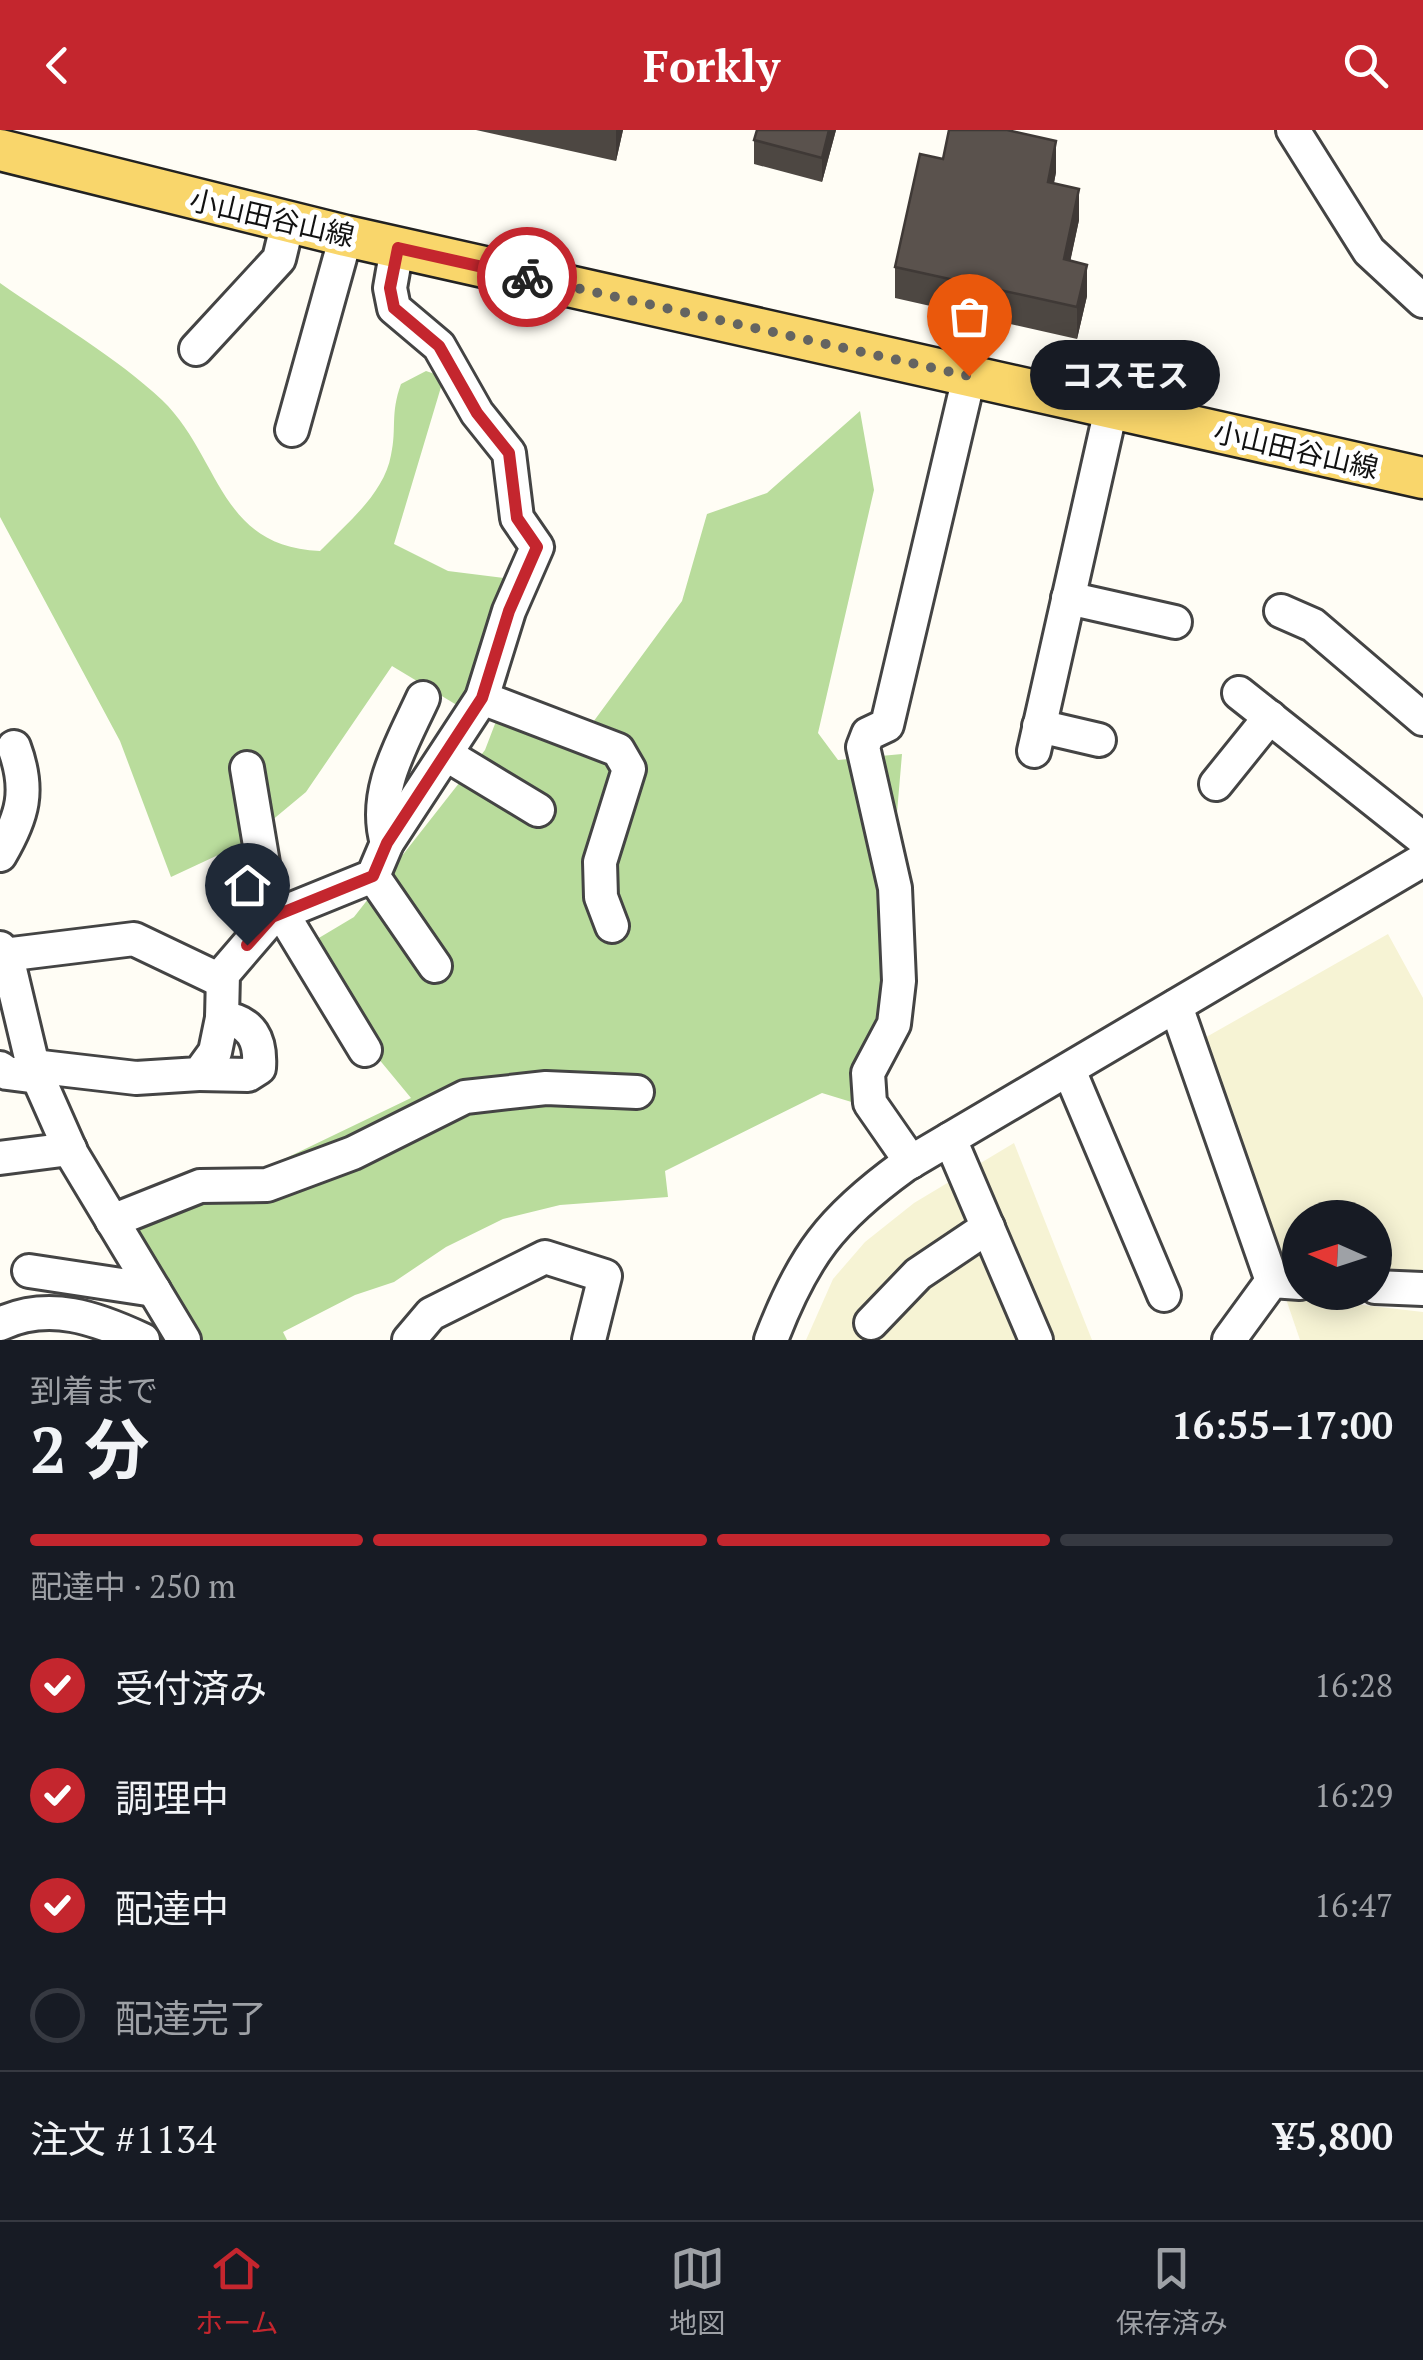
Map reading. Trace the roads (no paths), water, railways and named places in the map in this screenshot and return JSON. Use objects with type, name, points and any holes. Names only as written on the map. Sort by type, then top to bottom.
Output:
[{"type":"main road","name":"小山田谷山線","points":[[0,150],[398,248],[1423,478]]},
{"type":"street","points":[[1293,130],[1370,251],[1423,302]]},
{"type":"street","points":[[196,349],[279,259],[288,222]]},
{"type":"street","points":[[292,430],[346,236]]},
{"type":"street","points":[[375,822],[447,755],[482,698],[509,611],[537,547],[517,518],[509,453],[477,413],[439,346],[394,308],[390,288],[398,248]]},
{"type":"street","points":[[911,1162],[870,1103],[868,1073],[894,1024],[900,981],[895,888],[863,747],[868,734],[887,726],[969,376]]},
{"type":"street","points":[[1099,740],[1036,738],[1111,409]]},
{"type":"street","points":[[1068,598],[1175,622]]},
{"type":"street","points":[[1282,611],[1312,626],[1423,720]]},
{"type":"street","points":[[1240,692],[1423,839]]},
{"type":"street","points":[[423,698],[390,771],[375,822],[373,876],[435,966]]},
{"type":"street","points":[[482,698],[618,750],[629,769],[600,862],[601,897],[612,926]]},
{"type":"street","points":[[1216,784],[1270,717]]},
{"type":"street","points":[[0,855],[20,822],[26,794],[14,747]]},
{"type":"street","points":[[447,755],[538,810]]},
{"type":"street","points":[[247,768],[277,915],[365,1050]]},
{"type":"street","points":[[771,1340],[810,1254],[868,1192],[911,1162],[1423,860]]},
{"type":"street","points":[[199,1074],[214,1052],[222,1018],[223,974],[277,915],[373,876]]},
{"type":"street","points":[[184,1340],[70,1149],[35,1072],[2,951],[134,939],[222,982]]},
{"type":"street","points":[[1176,1006],[1282,1272]]},
{"type":"street","points":[[0,1068],[7,1074],[136,1078],[248,1075],[260,1068],[260,1048],[250,1027],[222,1018]]},
{"type":"street","points":[[1069,1070],[1164,1295]]},
{"type":"street","points":[[112,1221],[200,1186],[267,1185],[354,1153],[465,1097],[546,1088],[637,1092]]},
{"type":"street","points":[[950,1139],[1036,1340]]},
{"type":"street","points":[[0,1158],[70,1149]]},
{"type":"street","points":[[871,1323],[918,1274],[988,1228]]},
{"type":"street","points":[[409,1340],[431,1314],[544,1257],[605,1276],[589,1340]]},
{"type":"street","points":[[29,1271],[154,1290]]},
{"type":"street","points":[[1229,1340],[1282,1286]]},
{"type":"street","points":[[1392,1288],[1423,1289]]},
{"type":"street","points":[[0,1324],[42,1310],[99,1320],[142,1340]]},
{"type":"place","name":"コスモス","points":[[969,376]]}]
